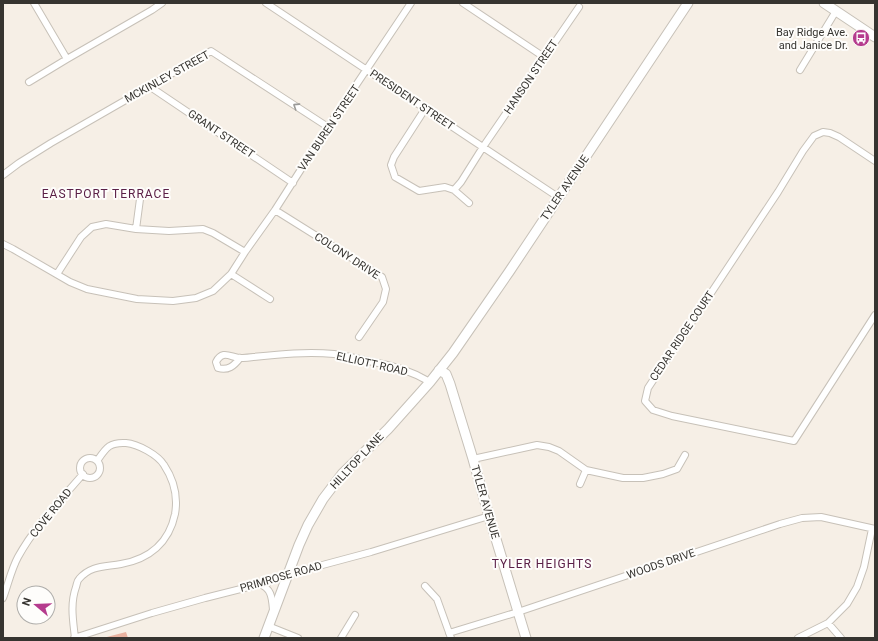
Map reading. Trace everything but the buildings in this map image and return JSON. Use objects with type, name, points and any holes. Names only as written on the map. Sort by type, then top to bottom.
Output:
[{"type":"street","points":[[34,3],[67,59]]},
{"type":"street","points":[[29,82],[162,3]]},
{"type":"street","name":"PRESIDENT STREET","points":[[266,3],[558,197]]},
{"type":"street","name":"VAN BUREN STREET","points":[[3,244],[70,282],[87,289],[137,299],[173,301],[196,298],[213,291],[231,274],[275,210],[328,127],[411,3]]},
{"type":"street","points":[[463,3],[544,57]]},
{"type":"street","name":"TYLER AVENUE","points":[[430,382],[453,353],[481,313],[688,3]]},
{"type":"street","points":[[824,3],[874,34]]},
{"type":"street","name":"HANSON STREET","points":[[454,190],[462,182],[483,147],[579,7]]},
{"type":"street","points":[[800,70],[836,11]]},
{"type":"street","name":"MCKINLEY STREET","points":[[3,175],[19,163],[211,51],[328,127]]},
{"type":"street","name":"GRANT STREET","points":[[149,86],[293,183]]},
{"type":"street","points":[[425,109],[394,156],[391,166],[395,177],[419,191],[445,187],[454,190],[469,203]]},
{"type":"street","name":"CEDAR RIDGE COURT","points":[[875,161],[839,137],[830,133],[823,132],[814,136],[648,388],[645,401],[653,410],[672,416],[794,441],[875,315]]},
{"type":"street","points":[[136,229],[140,199]]},
{"type":"street","name":"COLONY DRIVE","points":[[275,210],[382,277],[386,289],[383,302],[359,337]]},
{"type":"street","points":[[57,274],[81,237],[92,227],[106,224],[136,229],[169,231],[203,229],[213,233],[245,252]]},
{"type":"street","points":[[231,274],[270,299]]},
{"type":"street","name":"ELLIOTT ROAD","points":[[240,358],[317,353],[350,356],[401,368],[430,382]]},
{"type":"street","name":"TYLER AVENUE","points":[[439,370],[446,374],[450,384],[526,638]]},
{"type":"street","name":"HILLTOP LANE","points":[[264,638],[298,546],[323,499],[342,474],[388,428],[430,382]]},
{"type":"street","points":[[75,638],[72,612],[73,594],[78,580],[88,571],[101,566],[135,561],[147,556],[166,538],[174,520],[175,493],[173,485],[162,462],[152,454],[142,448],[127,443],[117,444],[110,445],[106,448],[97,461]]},
{"type":"street","points":[[473,459],[537,445],[549,447],[559,451],[586,470],[623,478],[643,478],[677,469],[685,455]]},
{"type":"street","points":[[88,458],[97,461],[100,470],[96,475],[91,478],[83,474],[81,468],[83,462],[88,458]]},
{"type":"street","points":[[580,484],[586,470]]},
{"type":"street","name":"COVE ROAD","points":[[3,598],[18,558],[27,543],[40,523],[83,474]]},
{"type":"street","name":"PRIMROSE ROAD","points":[[75,638],[152,613],[268,582],[287,575],[372,552],[489,516]]},
{"type":"street","name":"WOODS DRIVE","points":[[450,636],[780,524],[802,518],[821,517],[874,529]]},
{"type":"street","points":[[798,638],[828,623],[847,604],[857,587],[874,529]]},
{"type":"street","points":[[257,584],[264,586],[272,595],[274,612]]},
{"type":"street","points":[[425,586],[437,599],[450,636]]},
{"type":"street","points":[[341,638],[354,615]]},
{"type":"street","points":[[828,623],[841,638]]},
{"type":"street","points":[[268,626],[298,638]]},
{"type":"shaded area","points":[[126,632],[128,638],[103,638]]},
{"type":"place","name":"Bay Ridge Ave. and Janice Dr.","points":[[861,38]]},
{"type":"district","name":"EASTPORT TERRACE","points":[[106,194]]},
{"type":"district","name":"TYLER HEIGHTS","points":[[542,564]]}]
